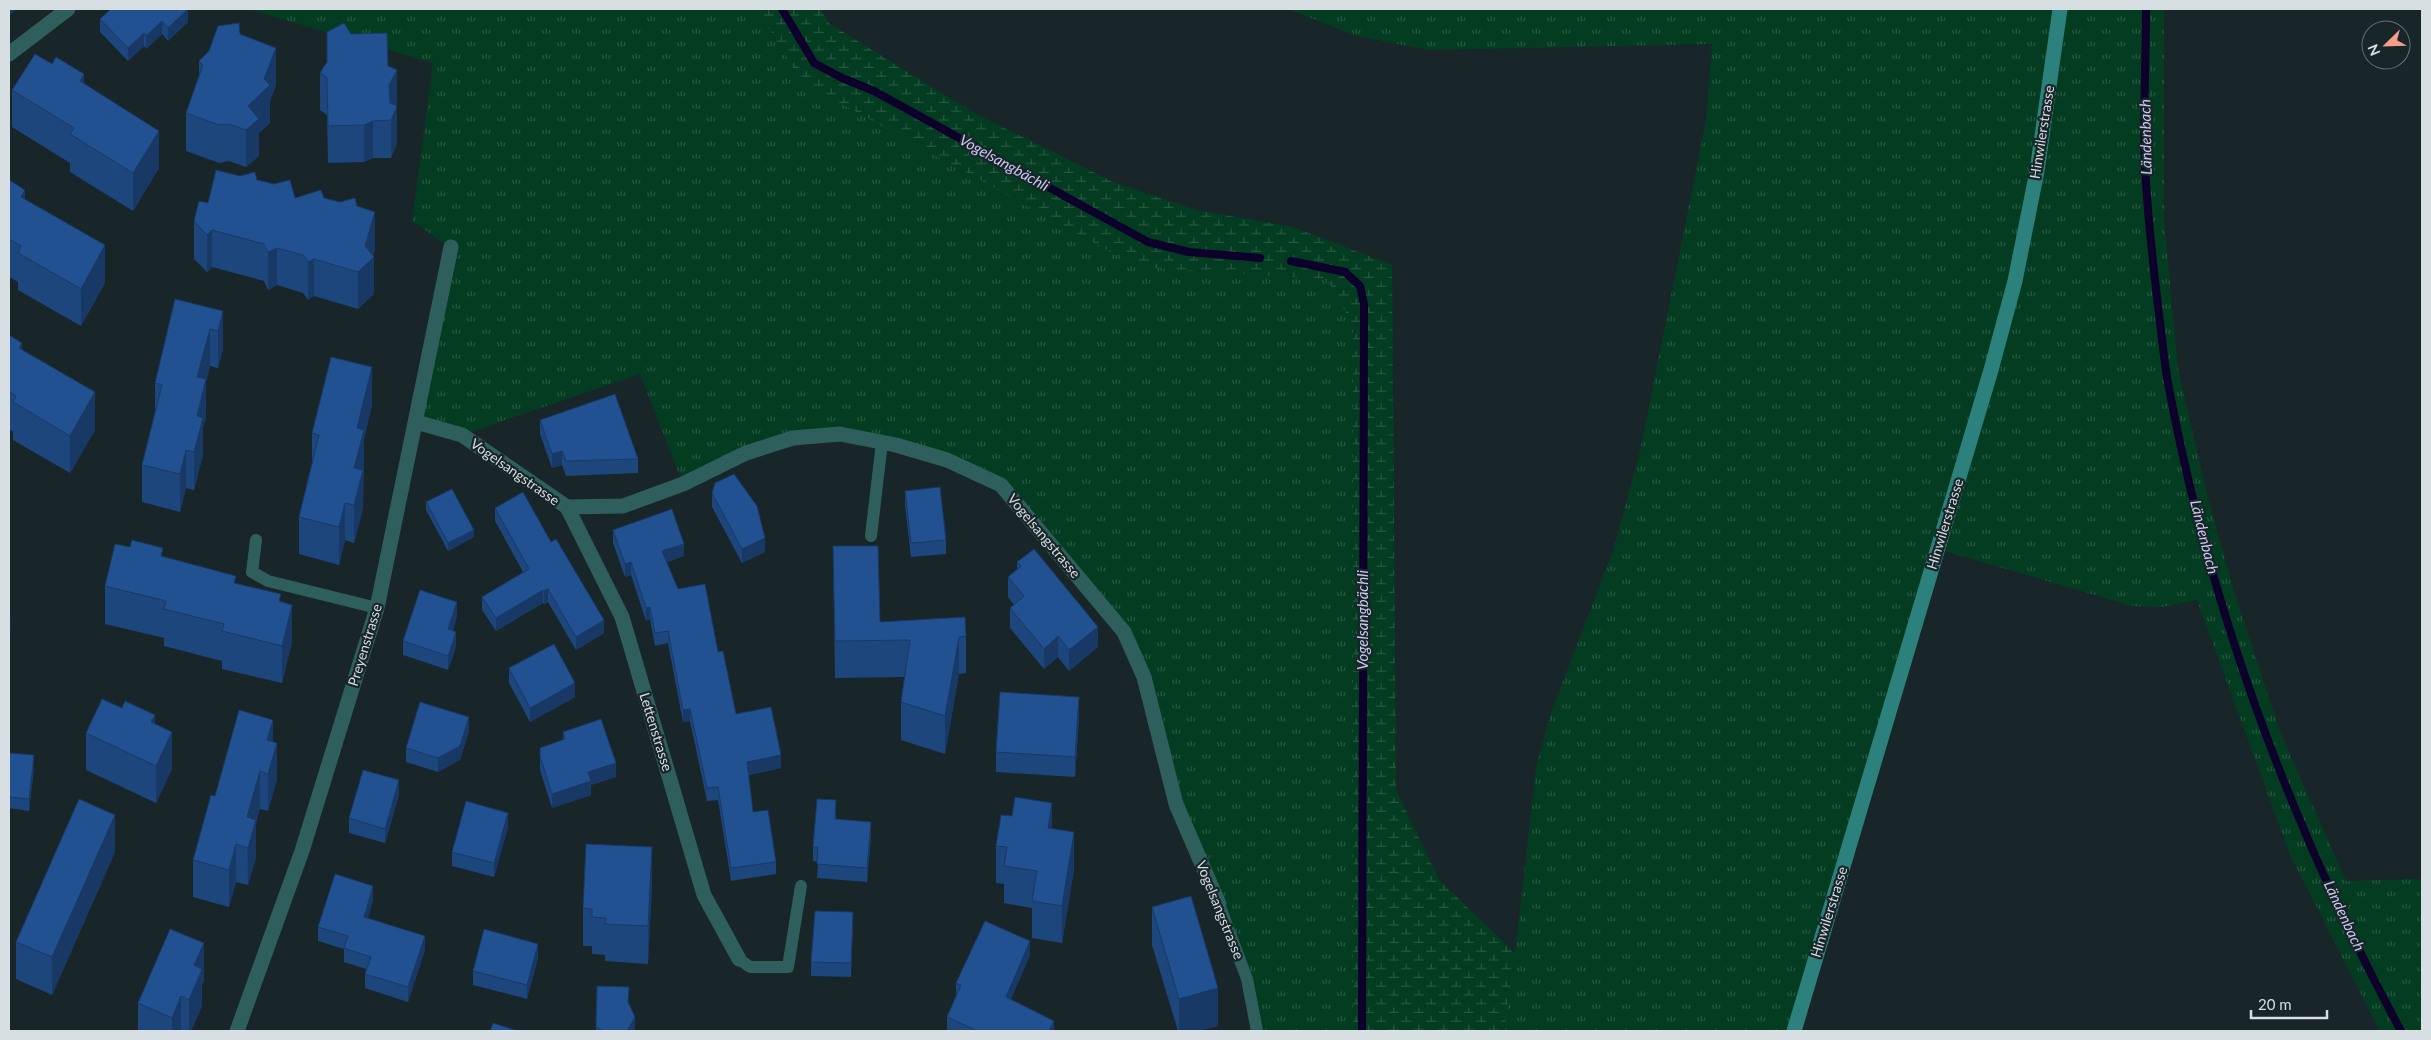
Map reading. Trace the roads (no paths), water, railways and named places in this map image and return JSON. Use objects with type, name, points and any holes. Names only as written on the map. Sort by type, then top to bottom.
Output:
[{"type":"main road","name":"Hinwilerstrasse","points":[[1794,1031],[1991,370],[2015,281],[2037,171],[2060,9]]},
{"type":"street","points":[[9,54],[68,9]]},
{"type":"street","name":"Preyenstrasse","points":[[237,1031],[302,851],[377,608],[451,247]]},
{"type":"street","name":"Vogelsangstrasse","points":[[416,422],[462,435],[567,507],[623,506],[683,484],[746,453],[793,438],[840,434],[882,442],[947,460],[1001,485],[1124,632],[1144,677],[1176,804],[1219,904]]},
{"type":"street","name":"Lettenstrasse","points":[[567,507],[622,617],[704,895],[739,959]]},
{"type":"lane","points":[[872,536],[882,442]]},
{"type":"lane","points":[[256,540],[252,572],[268,581],[377,608]]},
{"type":"lane","points":[[739,959],[750,967],[788,967],[801,886]]},
{"type":"lane","name":"Vogelsangstrasse","points":[[1219,904],[1247,979],[1257,1031]]},
{"type":"waterway","name":"Vogelsangbächli","points":[[782,9],[814,63],[842,78],[874,91],[1148,242],[1189,252],[1260,258]]},
{"type":"waterway","name":"Ländenbach","points":[[2146,9],[2144,145],[2149,220],[2167,374],[2186,468],[2207,552],[2231,635],[2259,716],[2290,797],[2325,876],[2361,954],[2401,1031]]},
{"type":"waterway","name":"Vogelsangbächli","points":[[1291,261],[1345,272],[1360,286],[1364,304],[1362,1031]]}]
